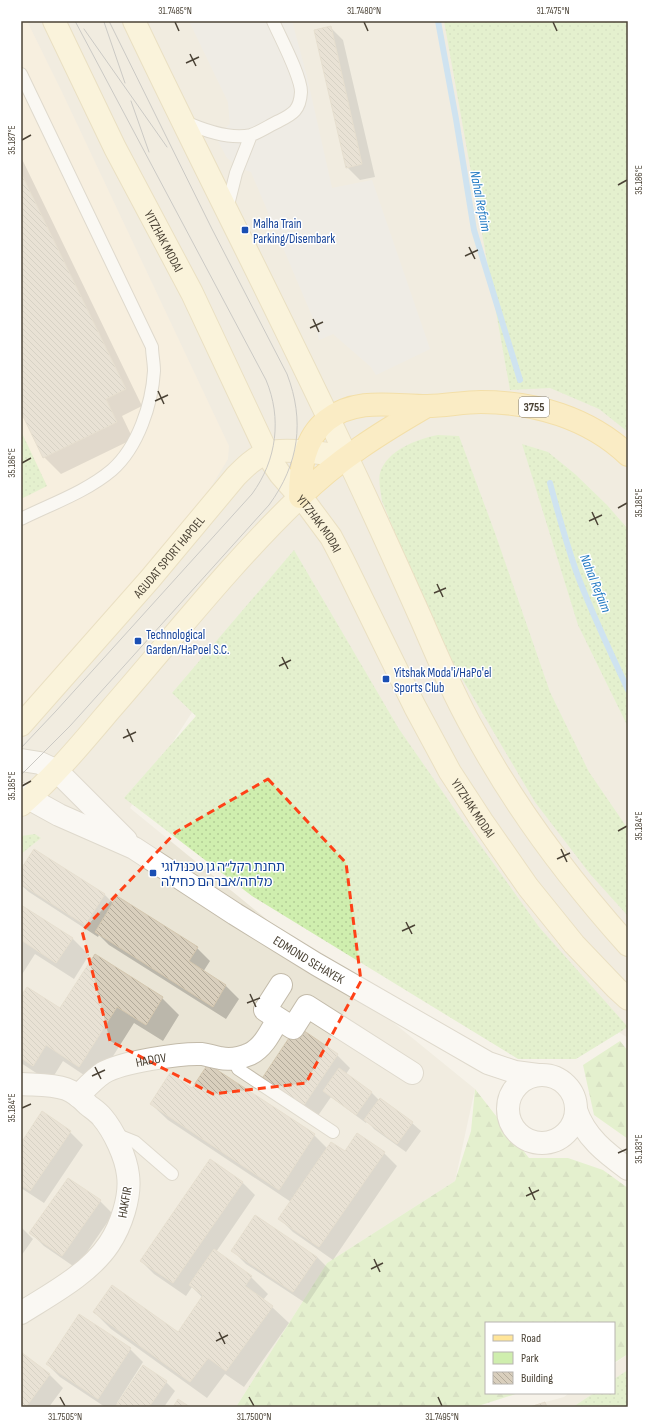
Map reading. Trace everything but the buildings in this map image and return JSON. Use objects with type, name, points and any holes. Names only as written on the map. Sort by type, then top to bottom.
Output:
[{"type":"main road","name":"3755","points":[[300,497],[302,469],[306,452],[314,434],[329,419],[356,407],[368,405],[398,404],[427,406],[494,402],[520,404],[545,409],[565,416],[590,428],[615,443],[628,455]]},
{"type":"main road","name":"3755","points":[[300,497],[325,473],[347,456],[378,435],[427,406]]},
{"type":"street","name":"YITZHAK MODAI","points":[[54,21],[115,148],[192,293],[267,453],[280,474],[316,517],[336,547],[415,707],[450,772],[528,887],[574,944],[628,999]]},
{"type":"street","points":[[134,21],[181,121],[308,374],[347,456],[443,670],[476,736],[499,775],[535,830],[566,872],[628,945]]},
{"type":"street","name":"AGUDAT SPORT HAPOEL","points":[[21,725],[248,464],[267,453],[286,451],[347,456]]},
{"type":"street","points":[[24,800],[57,771],[270,526],[300,497]]},
{"type":"street","name":"EDMOND SEHAYEK","points":[[21,760],[40,763],[57,771],[134,848]]},
{"type":"street","name":"EDMOND SEHAYEK","points":[[24,800],[134,848],[213,900],[316,964],[488,1063],[509,1071],[538,1075]]},
{"type":"street","points":[[281,985],[265,1010],[293,1028],[307,1006],[412,1073]]},
{"type":"street","name":"HADOV","points":[[78,1096],[104,1073],[122,1066],[164,1057],[202,1054],[221,1059],[234,1059],[250,1054],[264,1043],[278,1018]]},
{"type":"street","name":"EDMOND SEHAYEK","points":[[488,1063],[503,1084],[508,1107]]},
{"type":"street","points":[[538,1075],[553,1077],[563,1082],[570,1089],[580,1122],[586,1131],[594,1140],[620,1162],[583,1144],[551,1141],[535,1142],[522,1135],[511,1123],[508,1107],[510,1097],[515,1088],[528,1078],[538,1075]]},
{"type":"street","name":"HAKFIR","points":[[21,1084],[52,1086],[67,1089],[102,1116],[114,1133],[128,1175],[128,1193],[121,1222],[109,1245],[89,1266],[66,1284],[21,1313]]},
{"type":"street","points":[[551,1141],[561,1137],[569,1129],[574,1120],[576,1110]]},
{"type":"lane","points":[[181,121],[221,134],[251,134],[292,114],[300,103],[301,90],[297,75],[273,21]]},
{"type":"lane","points":[[21,74],[152,347],[154,370],[149,400],[141,428],[128,452],[112,469],[87,486],[21,519]]},
{"type":"lane","points":[[226,212],[236,173],[251,134]]},
{"type":"lane","points":[[234,1059],[238,1069],[333,1132]]},
{"type":"lane","points":[[114,1133],[135,1142],[172,1174]]},
{"type":"highlighted area","points":[[268,779],[346,863],[361,981],[306,1083],[213,1094],[110,1041],[82,931],[176,832]]},
{"type":"shaded area","points":[[21,21],[474,21],[628,357],[628,1038],[555,991],[285,569],[130,808],[475,1089],[455,1181],[327,1263],[236,1407],[21,1407]]},
{"type":"shaded area","points":[[21,21],[27,21],[62,92],[229,446],[228,459],[193,517],[21,710]]},
{"type":"shaded area","points":[[189,21],[292,21],[307,77],[332,188],[372,180],[430,349],[376,375],[371,367],[333,334],[319,340],[315,323],[251,172],[242,169],[227,158],[216,137],[230,124],[228,102]]},
{"type":"shaded area","points":[[628,1354],[628,1407],[527,1407],[564,1397],[568,1394],[615,1394],[615,1363]]},
{"type":"green space","points":[[444,21],[628,21],[628,432],[599,409],[550,388],[510,390]]},
{"type":"green space","points":[[21,431],[47,486],[21,499]]},
{"type":"green space","points":[[438,435],[459,436],[495,533],[550,692],[589,772],[628,829],[628,916],[590,874],[535,802],[438,638],[382,501],[379,476],[389,458],[396,452],[412,443]]},
{"type":"green space","points":[[522,444],[548,452],[575,474],[607,505],[628,529],[628,727],[578,625]]},
{"type":"green space","points":[[294,550],[399,729],[458,814],[539,927],[628,1027],[576,1059],[518,1059],[252,896],[124,798],[196,716],[172,693]]},
{"type":"green space","points":[[35,834],[41,838],[21,854],[21,836]]},
{"type":"green space","points":[[620,1041],[628,1051],[628,1139],[594,1115],[583,1065]]},
{"type":"green space","points":[[475,1089],[529,1158],[568,1158],[603,1170],[628,1188],[628,1354],[615,1362],[615,1322],[485,1322],[485,1394],[516,1394],[475,1407],[236,1407],[327,1263],[455,1181],[471,1131]]},
{"type":"green space","points":[[628,1370],[628,1407],[573,1407],[592,1394],[615,1394],[615,1378]]},
{"type":"waterway","name":"Nahal Refaim","points":[[438,21],[474,230],[520,380]]},
{"type":"waterway","name":"Nahal Refaim","points":[[550,483],[576,571],[594,616],[628,690]]},
{"type":"tram line","points":[[21,748],[252,494],[267,467],[272,453],[274,438],[274,409],[266,380],[75,21]]},
{"type":"tram line","points":[[21,775],[70,726],[269,505],[287,474],[293,458],[296,442],[296,409],[293,391],[287,374],[212,229],[109,21]]},
{"type":"tram line","points":[[104,22],[125,83]]},
{"type":"tram line","points":[[84,29],[167,147]]},
{"type":"tram line","points":[[131,101],[149,152]]},
{"type":"place","name":"Malha Train Parking/Disembark","points":[[245,230]]},
{"type":"place","name":"Technological Garden/HaPoel S.C.","points":[[138,641]]},
{"type":"place","name":"Yitshak Moda'i/HaPo'el Sports Club","points":[[386,679]]},
{"type":"place","name":"תחנת רקל״ה גן טכנולוגי מלחה/אברהם כחילה","points":[[153,873]]}]
